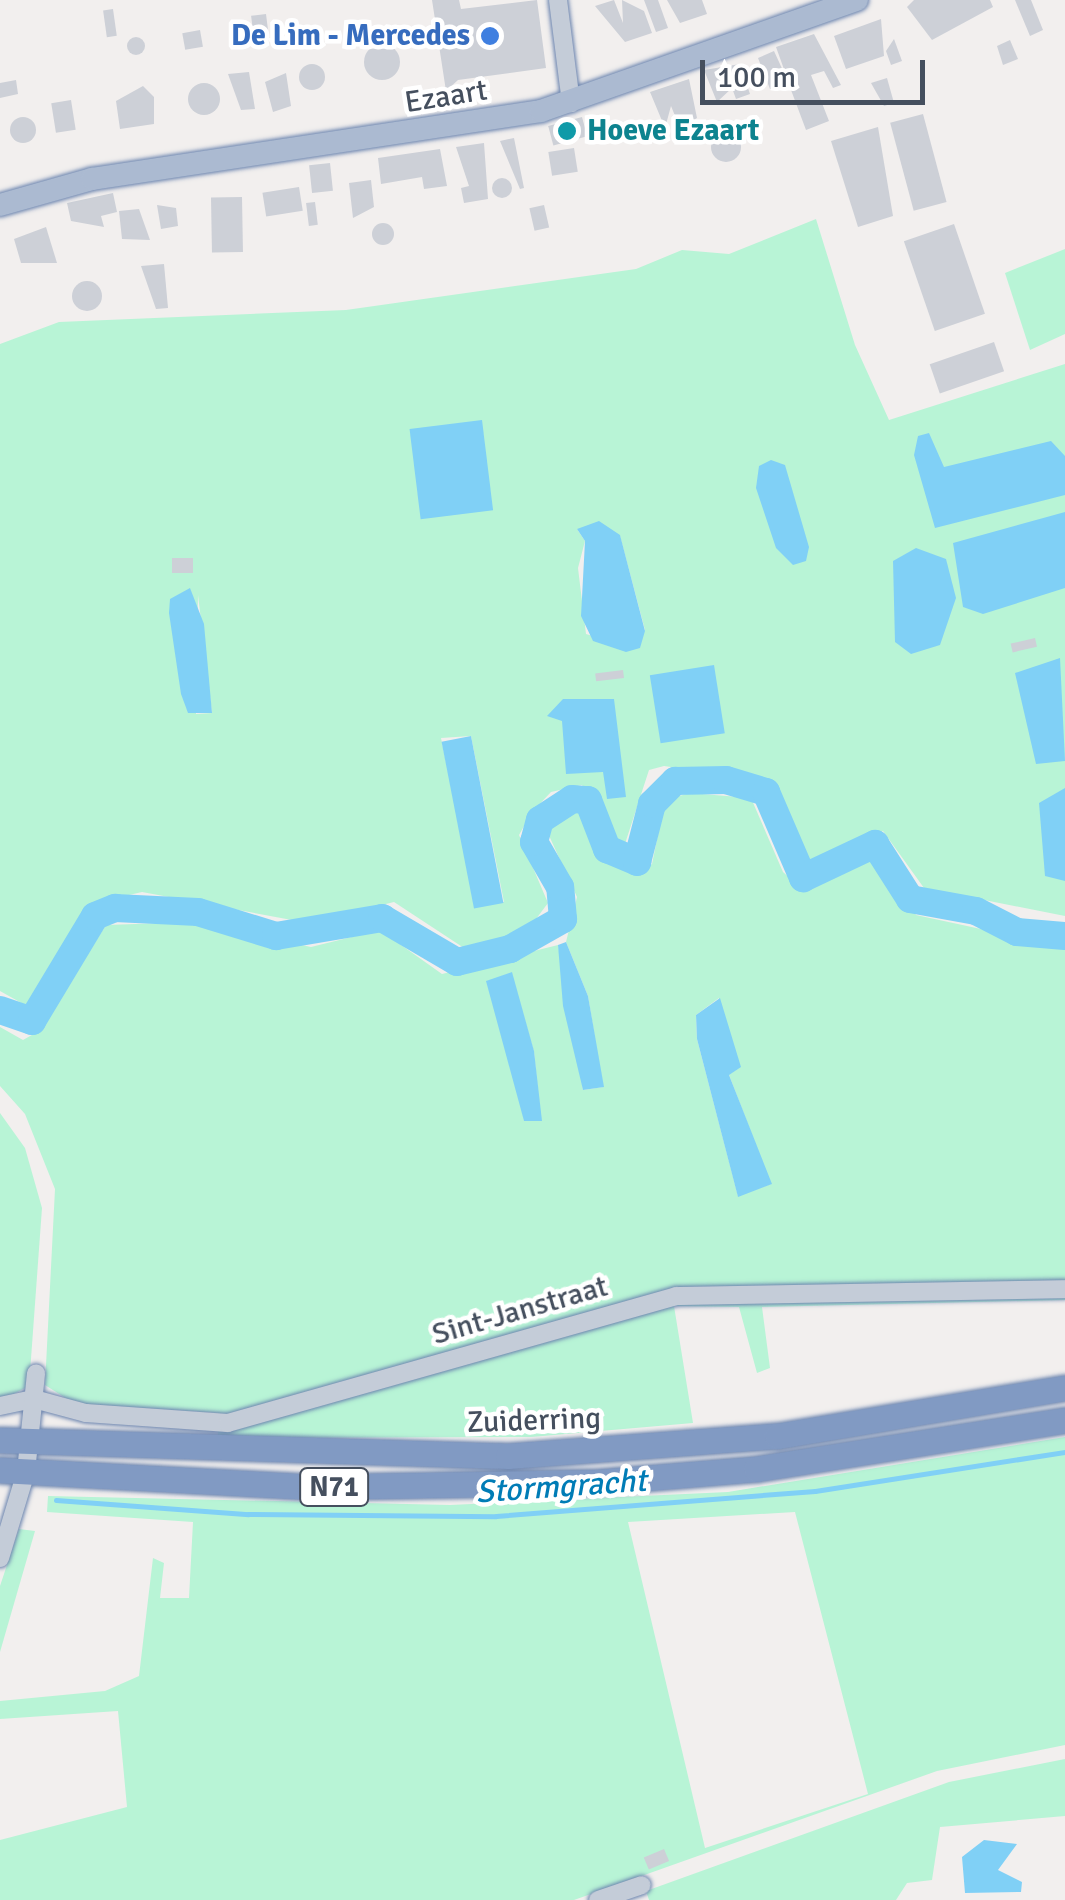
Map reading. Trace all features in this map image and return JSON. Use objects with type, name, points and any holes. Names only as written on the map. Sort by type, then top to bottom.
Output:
[{"type":"highway","name":"Zuiderring","points":[[0,1440],[364,1456],[582,1453],[777,1436],[1065,1388]]},
{"type":"highway","name":"Zuiderring","points":[[13,1471],[308,1487],[597,1482],[756,1469],[1065,1420]]},
{"type":"main road","name":"Ezaart","points":[[0,192],[29,192],[571,103],[858,0]]},
{"type":"main road","name":"Ezaart","points":[[0,205],[29,192]]},
{"type":"street","points":[[558,0],[571,103]]},
{"type":"street","name":"Sint-Janstraat","points":[[0,1406],[34,1399],[86,1413],[228,1423],[676,1296],[1065,1289]]},
{"type":"street","points":[[0,1558],[13,1471],[31,1442],[36,1374]]},
{"type":"street","points":[[598,1900],[642,1884]]},
{"type":"green space","points":[[816,219],[855,345],[889,420],[1065,364],[1065,916],[924,888],[883,831],[805,869],[769,781],[664,766],[649,770],[623,850],[582,785],[551,792],[532,812],[519,835],[548,903],[524,935],[464,948],[394,902],[308,923],[142,892],[86,905],[37,996],[25,1005],[0,991],[0,344],[59,322],[346,310],[636,269],[682,250],[729,254]],"holes":[[[577,529],[620,536],[645,630],[620,644],[586,634],[578,568],[585,541]],[[198,595],[212,713],[196,714]],[[471,736],[504,902],[476,907],[441,738]]]},
{"type":"green space","points":[[1065,249],[1065,334],[1030,350],[1005,273]]},
{"type":"green space","points":[[690,793],[751,798],[783,872],[804,891],[871,855],[916,915],[1065,947],[1065,1300],[762,1307],[770,1368],[757,1373],[739,1307],[674,1306],[693,1423],[531,1437],[218,1438],[218,1413],[75,1404],[45,1385],[55,1189],[25,1114],[0,1086],[0,1027],[23,1040],[39,1031],[106,925],[195,922],[311,947],[380,930],[442,974],[558,945],[583,1090],[603,1087],[588,996],[566,942],[577,897],[546,829],[577,809],[598,855],[641,872],[652,864],[665,800]],"holes":[[[511,972],[534,1052],[541,1121],[524,1121]],[[719,998],[729,1075],[771,1184],[738,1196],[697,1039],[696,1015]]]},
{"type":"green space","points":[[0,1113],[25,1148],[42,1208],[29,1386],[0,1401]]},
{"type":"green space","points":[[1065,1437],[1065,1745],[937,1771],[574,1900],[0,1900],[0,1840],[127,1807],[118,1711],[0,1719],[0,1701],[105,1691],[139,1676],[153,1558],[164,1563],[160,1598],[189,1598],[193,1522],[47,1512],[48,1496],[450,1505],[728,1492]],"holes":[[[795,1512],[868,1794],[705,1848],[628,1522]]]},
{"type":"green space","points":[[19,1529],[35,1531],[0,1652],[0,1586]]},
{"type":"green space","points":[[1065,1759],[1065,1816],[940,1827],[932,1880],[907,1883],[896,1900],[649,1900],[646,1891],[949,1782]]},
{"type":"water","points":[[482,420],[493,510],[421,519],[410,429]]},
{"type":"water","points":[[929,433],[944,467],[1051,441],[1065,456],[1065,495],[935,528],[914,455],[918,436]]},
{"type":"water","points":[[771,460],[785,465],[809,547],[806,561],[793,565],[776,548],[756,488],[759,466]]},
{"type":"water","points":[[1065,512],[1065,588],[983,614],[963,607],[953,543]]},
{"type":"water","points":[[599,521],[620,535],[645,631],[640,648],[626,652],[593,641],[581,616],[585,541],[577,529]]},
{"type":"water","points":[[916,548],[946,559],[956,598],[940,645],[911,654],[895,642],[893,561]]},
{"type":"water","points":[[190,588],[204,624],[212,713],[188,713],[181,694],[170,599]]},
{"type":"water","points":[[1060,658],[1065,761],[1036,764],[1015,673]]},
{"type":"water","points":[[714,665],[725,733],[661,743],[650,675]]},
{"type":"water","points":[[563,699],[614,699],[626,797],[607,799],[603,772],[566,774],[562,721],[547,716]]},
{"type":"water","points":[[471,736],[503,903],[474,909],[442,742]]},
{"type":"water","points":[[1065,788],[1065,881],[1045,876],[1039,803]]},
{"type":"water","points":[[566,942],[588,996],[604,1087],[583,1090],[563,1006],[558,945]]},
{"type":"water","points":[[512,972],[534,1051],[542,1121],[524,1121],[486,981]]},
{"type":"water","points":[[720,998],[741,1067],[729,1075],[772,1184],[738,1197],[697,1039],[696,1015]]},
{"type":"water","points":[[984,1840],[1017,1844],[998,1870],[1022,1882],[1021,1892],[965,1893],[962,1857]]},
{"type":"building","name":"De Lim - Mercedes","points":[[432,0],[459,0],[461,9],[537,0],[546,68],[458,80],[446,91]]},
{"type":"building","points":[[614,0],[623,23],[622,0],[644,11],[652,33],[625,42],[595,6]]},
{"type":"building","points":[[644,0],[658,0],[668,28],[656,32]]},
{"type":"building","points":[[667,0],[702,0],[707,14],[680,23]]},
{"type":"building","points":[[914,0],[990,0],[993,7],[932,40],[907,7]]},
{"type":"building","points":[[1015,0],[1031,0],[1043,30],[1030,36]]},
{"type":"building","points":[[113,9],[117,36],[107,37],[103,10]]},
{"type":"building","points":[[266,14],[268,31],[253,33],[251,16]]},
{"type":"building","points":[[881,19],[884,56],[846,69],[834,36]]},
{"type":"building","points":[[200,30],[203,47],[185,50],[182,33]]},
{"type":"building","points":[[814,34],[841,85],[833,88],[824,71],[811,75],[829,121],[806,130],[791,90],[770,89],[758,58],[774,51],[790,86],[776,47]]},
{"type":"building","points":[[136,37],[145,46],[136,55],[127,46]]},
{"type":"building","points":[[894,39],[902,61],[891,65],[886,51]]},
{"type":"building","points":[[1010,40],[1018,59],[1003,65],[997,46]]},
{"type":"building","points":[[382,44],[394,50],[400,62],[394,74],[382,80],[370,74],[364,62],[370,50]]},
{"type":"building","points":[[312,64],[321,68],[325,77],[321,86],[312,90],[303,86],[299,77],[303,68]]},
{"type":"building","points":[[740,64],[750,94],[736,99],[732,88],[717,102],[704,70]]},
{"type":"building","points":[[249,72],[255,109],[241,110],[228,74]]},
{"type":"building","points":[[286,73],[291,106],[273,112],[265,82]]},
{"type":"building","points":[[887,78],[894,103],[884,106],[871,83]]},
{"type":"building","points":[[689,79],[697,118],[680,128],[671,106],[665,128],[650,92]]},
{"type":"building","points":[[16,80],[18,94],[0,98],[0,83]]},
{"type":"building","points":[[204,83],[216,87],[220,99],[216,111],[204,115],[192,111],[188,99],[192,87]]},
{"type":"building","points":[[143,86],[154,97],[154,124],[120,129],[116,101]]},
{"type":"building","points":[[71,100],[76,130],[56,133],[51,103]]},
{"type":"building","points":[[923,114],[947,202],[914,211],[890,123]]},
{"type":"building","points":[[23,117],[32,121],[36,130],[32,139],[23,143],[14,139],[10,130],[14,121]]},
{"type":"building","name":"Hoeve Ezaart","points":[[582,117],[587,136],[553,145],[548,126]]},
{"type":"building","points":[[878,127],[893,216],[858,227],[831,141]]},
{"type":"building","points":[[726,132],[737,136],[741,147],[737,158],[726,162],[715,158],[711,147],[715,136]]},
{"type":"building","points":[[514,138],[524,188],[520,189],[500,141]]},
{"type":"building","points":[[484,143],[488,199],[464,203],[461,188],[469,186],[456,147]]},
{"type":"building","points":[[574,148],[578,172],[552,176],[548,152]]},
{"type":"building","points":[[440,149],[447,186],[424,189],[422,177],[381,184],[378,158]]},
{"type":"building","points":[[330,163],[333,191],[312,193],[309,165]]},
{"type":"building","points":[[502,178],[512,188],[502,198],[492,188]]},
{"type":"building","points":[[371,180],[374,207],[353,218],[349,183]]},
{"type":"building","points":[[299,187],[303,211],[266,216],[262,193]]},
{"type":"building","points":[[113,193],[117,212],[101,216],[104,227],[71,221],[67,203]]},
{"type":"building","points":[[242,197],[243,252],[212,253],[211,198]]},
{"type":"building","points":[[315,202],[318,225],[309,226],[306,203]]},
{"type":"building","points":[[157,205],[176,208],[178,226],[161,229]]},
{"type":"building","points":[[544,205],[549,227],[535,231],[529,208]]},
{"type":"building","points":[[139,209],[150,240],[122,239],[119,211]]},
{"type":"building","points":[[383,223],[391,226],[391,242],[383,245],[375,242],[372,234],[375,226]]},
{"type":"building","points":[[954,224],[985,314],[935,331],[904,241]]},
{"type":"building","points":[[46,227],[57,263],[21,263],[14,239]]},
{"type":"building","points":[[164,264],[168,308],[156,309],[141,266]]},
{"type":"building","points":[[87,281],[98,285],[102,296],[98,307],[87,311],[76,307],[72,296],[76,285]]},
{"type":"building","points":[[994,342],[1004,371],[940,393],[930,364]]},
{"type":"building","points":[[172,558],[193,558],[193,573],[172,573]]},
{"type":"building","points":[[1035,638],[1037,647],[1013,652],[1011,644]]},
{"type":"building","points":[[623,670],[624,678],[596,681],[595,673]]},
{"type":"building","points":[[664,1849],[669,1861],[649,1870],[644,1858]]},
{"type":"waterway","points":[[0,1010],[32,1021],[95,916],[115,908],[198,912],[276,936],[382,918],[457,962],[510,949],[563,919],[560,887],[534,842],[540,820],[572,799],[588,800],[607,849],[637,862],[652,804],[675,781],[726,780],[766,792],[803,878],[875,844],[910,899],[976,911],[1017,932],[1065,936]]},
{"type":"waterway","name":"Stormgracht","points":[[56,1500],[248,1514],[496,1516],[815,1491],[1065,1452]]},
{"type":"place","name":"De Lim - Mercedes","points":[[490,36]]},
{"type":"place","name":"Hoeve Ezaart","points":[[567,131]]}]
